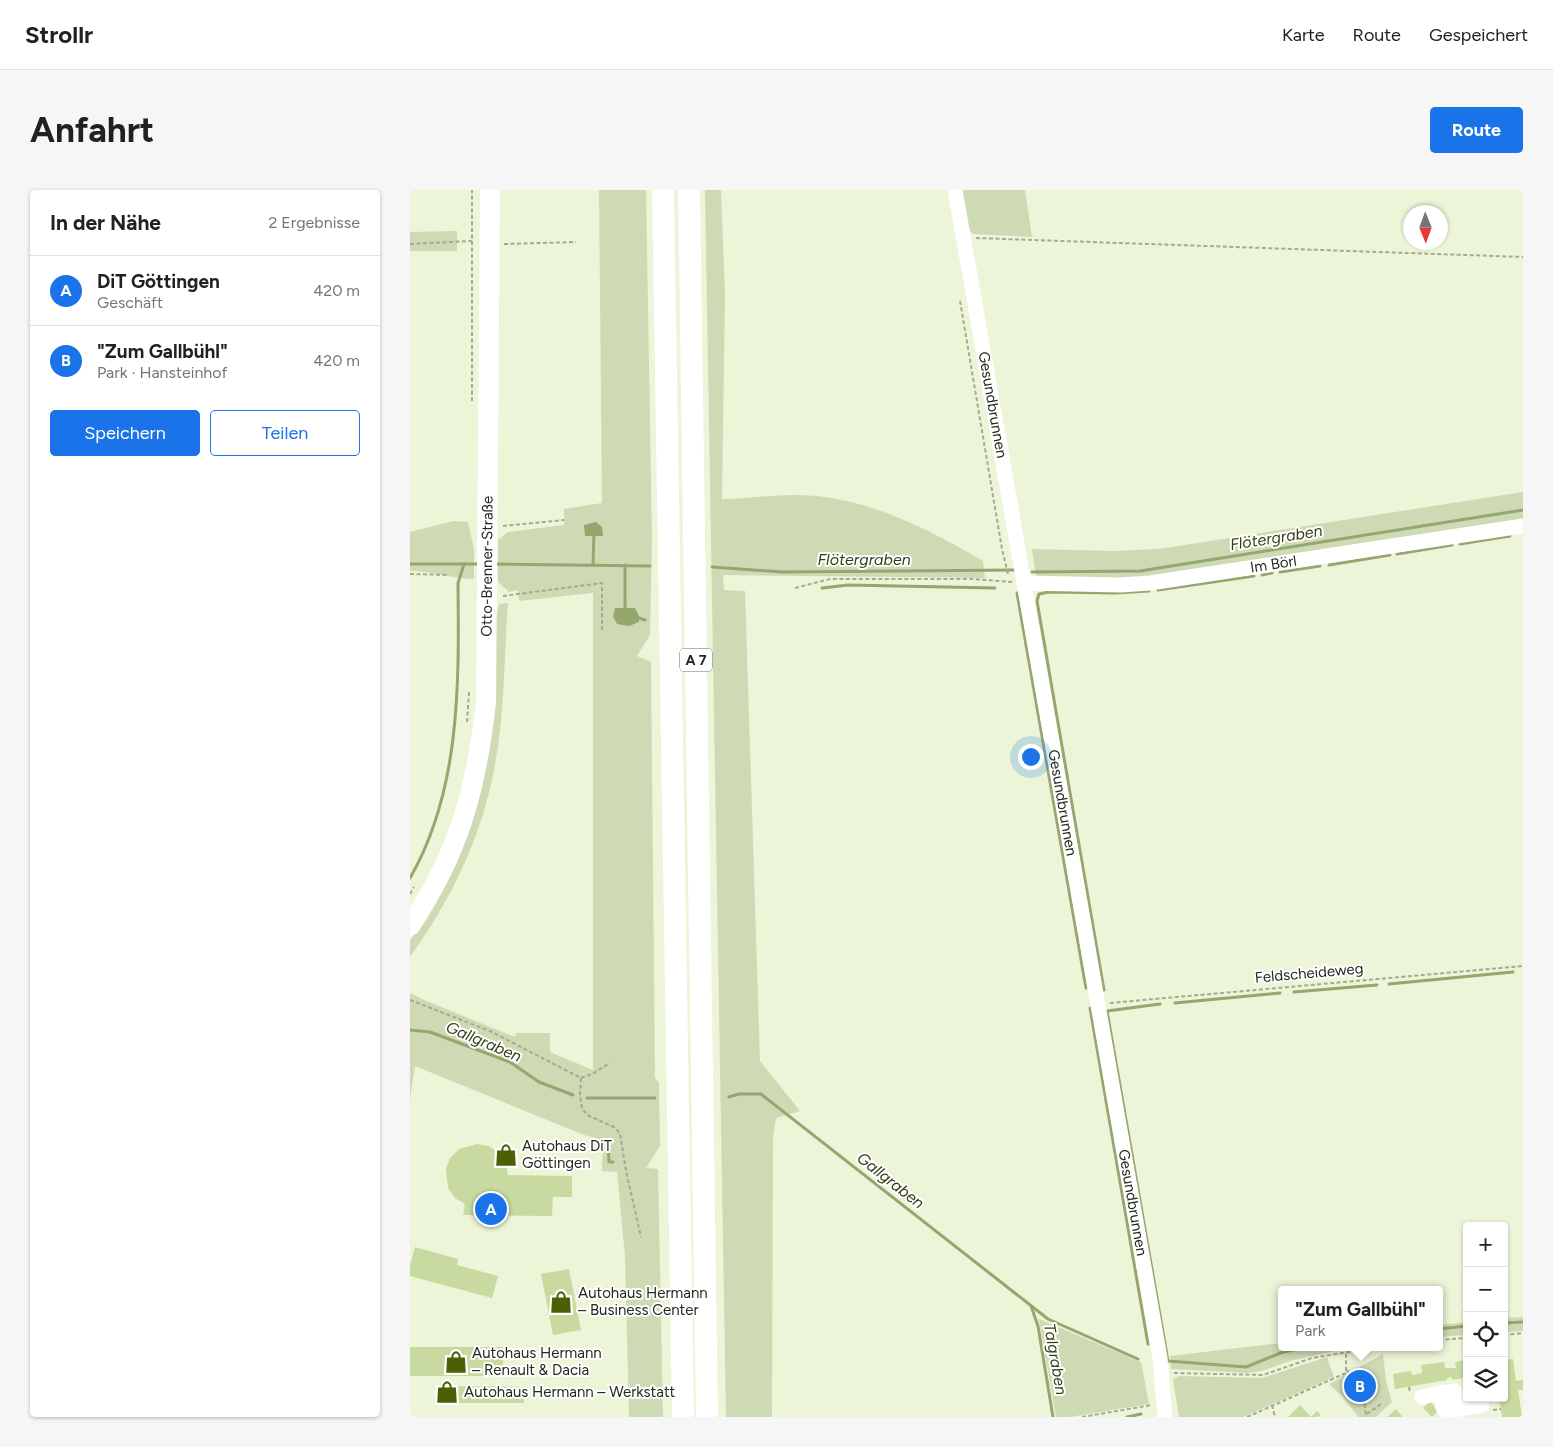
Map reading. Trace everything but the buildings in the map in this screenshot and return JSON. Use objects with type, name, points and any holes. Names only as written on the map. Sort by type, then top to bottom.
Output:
[{"type":"highway","name":"A 7","points":[[663,190],[683,1417]]},
{"type":"highway","name":"A 7","points":[[689,190],[707,1417]]},
{"type":"main road","name":"Otto-Brenner-Straße","points":[[410,926],[429,898],[460,833],[473,790],[480,755],[486,703],[489,579],[490,190]]},
{"type":"street","name":"Gesundbrunnen","points":[[955,190],[1098,1001],[1162,1374],[1165,1411]]},
{"type":"street","name":"Im Börl","points":[[1024,583],[1121,585],[1150,583],[1523,526]]},
{"type":"street","points":[[1422,1397],[1455,1391],[1454,1414],[1487,1408]]},
{"type":"path","points":[[963,237],[1523,257]]},
{"type":"path","points":[[410,244],[472,241]]},
{"type":"path","points":[[513,244],[576,242]]},
{"type":"path","points":[[959,294],[1005,563],[1009,577]]},
{"type":"path","points":[[488,528],[564,520]]},
{"type":"path","points":[[410,574],[449,575]]},
{"type":"path","points":[[795,588],[830,579],[972,580],[1024,583]]},
{"type":"path","points":[[518,596],[602,584],[602,630]]},
{"type":"path","points":[[466,727],[469,690]]},
{"type":"path","points":[[410,894],[416,885]]},
{"type":"path","name":"Feldscheideweg","points":[[1098,1001],[1104,1003],[1523,966]]},
{"type":"path","points":[[410,1000],[490,1031],[581,1078]]},
{"type":"path","points":[[581,1078],[610,1063]]},
{"type":"path","points":[[581,1078],[580,1095],[582,1109],[589,1116],[614,1127],[620,1133],[626,1171],[641,1237]]},
{"type":"path","points":[[1508,1335],[1523,1333]]},
{"type":"path","points":[[1443,1340],[1463,1338]]},
{"type":"path","points":[[1162,1374],[1263,1375],[1304,1361],[1346,1351],[1346,1370],[1364,1396],[1367,1416]]},
{"type":"path","points":[[1247,1417],[1322,1385],[1346,1372],[1346,1370]]},
{"type":"path","points":[[1367,1416],[1381,1404]]},
{"type":"path","points":[[1272,1405],[1275,1417]]},
{"type":"path","points":[[1487,1408],[1501,1409]]},
{"type":"path","points":[[1082,1417],[1165,1411]]},
{"type":"shaded area","points":[[599,190],[646,190],[652,540],[650,635],[637,656],[651,662],[655,1078],[659,1083],[660,1146],[646,1168],[658,1169],[663,1417],[629,1417],[625,1256],[617,1172],[602,1171],[603,1140],[584,1135],[415,1066],[410,1099],[410,993],[515,1037],[516,1033],[550,1033],[550,1052],[593,1070],[593,593],[519,601],[518,590],[509,592],[498,582],[498,540],[508,532],[564,525],[564,509],[602,503]]},
{"type":"shaded area","points":[[705,190],[721,190],[725,294],[722,499],[794,495],[820,496],[869,507],[916,525],[983,561],[985,578],[723,575],[724,590],[745,591],[760,1061],[800,1111],[776,1118],[773,1138],[772,1417],[726,1417]]},
{"type":"shaded area","points":[[960,190],[1025,190],[1032,237],[973,234],[965,223]]},
{"type":"shaded area","points":[[457,231],[457,251],[410,251],[410,232]]},
{"type":"shaded area","points":[[1523,492],[1523,521],[1139,580],[1036,577],[1032,549],[1113,551],[1159,549]]},
{"type":"shaded area","points":[[454,521],[468,522],[474,549],[474,579],[410,571],[410,532]]},
{"type":"shaded area","points":[[596,522],[602,527],[603,536],[585,536],[584,525]]},
{"type":"shaded area","points":[[508,603],[499,740],[491,786],[484,812],[465,863],[453,887],[426,934],[410,957],[410,941],[447,879],[496,617],[499,604]]},
{"type":"shaded area","points":[[615,608],[635,608],[639,616],[639,622],[629,626],[617,624],[613,616]]},
{"type":"shaded area","points":[[1523,1317],[1523,1331],[1508,1332],[1508,1318]]},
{"type":"shaded area","points":[[1039,1319],[1141,1362],[1149,1404],[1070,1417],[1056,1417]]},
{"type":"shaded area","points":[[1463,1322],[1463,1335],[1443,1337],[1443,1325]]},
{"type":"shaded area","points":[[1278,1343],[1278,1351],[1335,1351],[1290,1361],[1262,1371],[1247,1373],[1171,1369],[1170,1356]]},
{"type":"shaded area","points":[[1383,1354],[1386,1381],[1392,1402],[1376,1417],[1358,1417],[1343,1397],[1329,1384]]},
{"type":"shaded area","points":[[1327,1357],[1334,1377],[1243,1417],[1179,1417],[1173,1379],[1179,1376],[1262,1378]]},
{"type":"waterway","name":"Flötergraben","points":[[1032,572],[1140,571],[1523,510]]},
{"type":"waterway","points":[[593,565],[594,533]]},
{"type":"waterway","points":[[1460,544],[1510,536]]},
{"type":"waterway","points":[[1397,554],[1452,545]]},
{"type":"waterway","points":[[1329,565],[1390,555]]},
{"type":"waterway","name":"Flötergraben","points":[[410,564],[479,564]]},
{"type":"waterway","points":[[410,878],[427,844],[439,809],[448,772],[457,696],[458,583],[464,564]]},
{"type":"waterway","name":"Flötergraben","points":[[493,564],[650,566]]},
{"type":"waterway","points":[[625,565],[625,608],[628,610]]},
{"type":"waterway","points":[[1280,572],[1320,566]]},
{"type":"waterway","name":"Flötergraben","points":[[712,567],[783,572],[1016,570]]},
{"type":"waterway","points":[[1262,575],[1272,573]]},
{"type":"waterway","points":[[1158,590],[1254,576]]},
{"type":"waterway","points":[[822,588],[848,585],[995,588]]},
{"type":"waterway","points":[[1104,990],[1037,601],[1039,594],[1049,592],[1116,593],[1149,591]]},
{"type":"waterway","points":[[1017,593],[1086,988]]},
{"type":"waterway","points":[[636,617],[645,620]]},
{"type":"waterway","points":[[1389,984],[1513,972]]},
{"type":"waterway","points":[[1294,992],[1377,985]]},
{"type":"waterway","points":[[1175,1003],[1280,993]]},
{"type":"waterway","points":[[1160,1004],[1107,1011],[1168,1361],[1246,1367],[1288,1351]]},
{"type":"waterway","points":[[1090,1008],[1148,1344]]},
{"type":"waterway","name":"Gallgraben","points":[[410,1030],[430,1032],[510,1062],[539,1082],[573,1095]]},
{"type":"waterway","name":"Gallgraben","points":[[729,1097],[739,1094],[761,1094],[1048,1319],[1138,1359]]},
{"type":"waterway","name":"Gallgraben","points":[[587,1098],[655,1098]]},
{"type":"waterway","points":[[608,1142],[609,1162],[613,1162]]},
{"type":"waterway","name":"Talgraben","points":[[1031,1306],[1038,1326],[1053,1417]]},
{"type":"waterway","points":[[1508,1323],[1523,1322]]},
{"type":"waterway","points":[[1443,1329],[1463,1326]]},
{"type":"waterway","points":[[1127,1417],[1141,1414]]},
{"type":"place","name":"Autohaus DiT Göttingen","points":[[506,1155]]},
{"type":"place","name":"DiT Göttingen","points":[[491,1209]]},
{"type":"place","name":"Autohaus Hermann – Business Center","points":[[561,1302]]},
{"type":"place","name":"Autohaus Hermann – Renault & Dacia","points":[[456,1362]]},
{"type":"place","name":"\"Zum Gallbühl\"","points":[[1360,1386]]},
{"type":"place","name":"Autohaus Hermann – Werkstatt","points":[[447,1392]]}]
